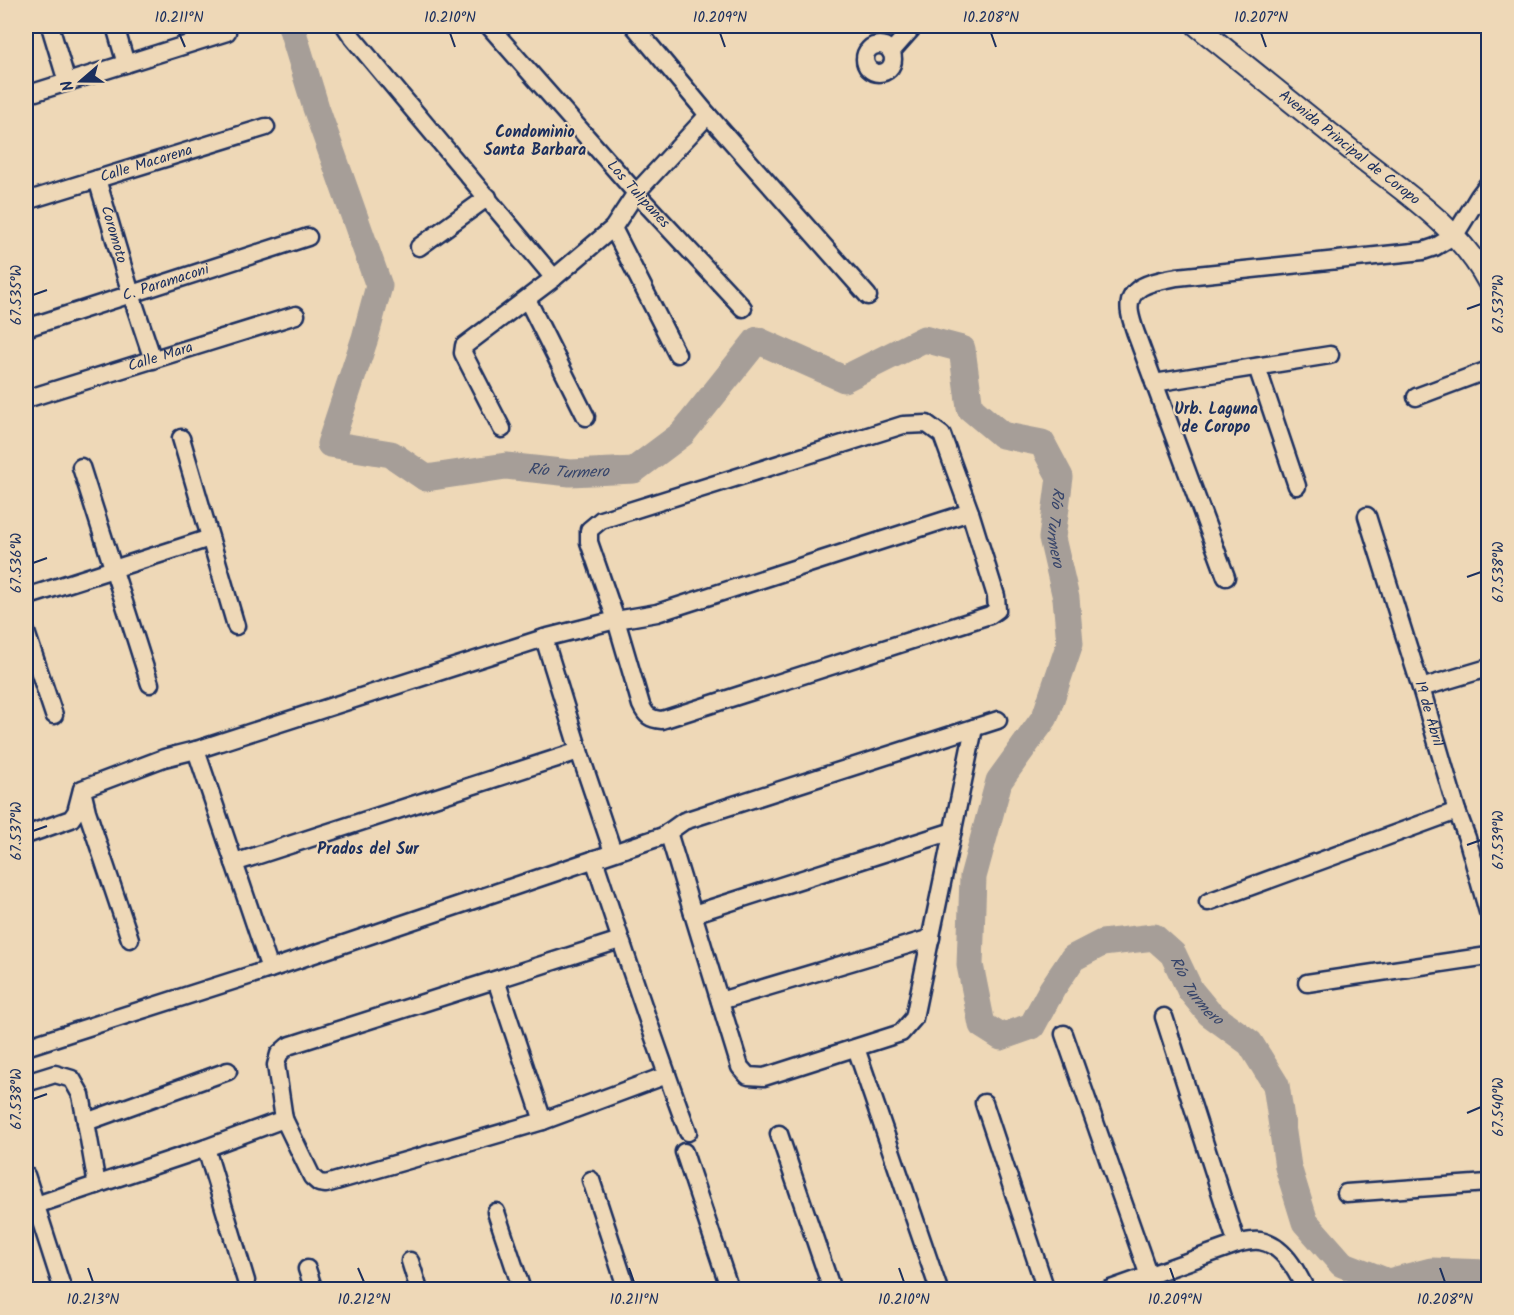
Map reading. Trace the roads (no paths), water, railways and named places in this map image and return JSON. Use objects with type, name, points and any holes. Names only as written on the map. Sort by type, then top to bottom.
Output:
[{"type":"street","points":[[50,26],[67,82]]},
{"type":"street","points":[[115,26],[126,63]]},
{"type":"street","points":[[345,26],[554,278]]},
{"type":"street","name":"Los Tulipanes","points":[[489,26],[636,193],[743,308]]},
{"type":"street","points":[[634,26],[708,115],[868,296]]},
{"type":"street","points":[[899,26],[887,49],[914,26]]},
{"type":"street","name":"Avenida Principal de Coropo","points":[[1197,26],[1415,200],[1455,235],[1488,282]]},
{"type":"street","points":[[26,95],[227,32]]},
{"type":"street","points":[[501,429],[463,353],[464,346],[554,278],[613,228],[636,193],[708,115]]},
{"type":"street","name":"Calle Macarena","points":[[26,201],[266,127]]},
{"type":"street","name":"Coromoto","points":[[97,179],[153,360]]},
{"type":"street","points":[[1226,577],[1129,311],[1131,298],[1135,292],[1144,284],[1177,277],[1423,251],[1455,235],[1488,184]]},
{"type":"street","points":[[419,247],[488,197]]},
{"type":"street","points":[[613,228],[677,354]]},
{"type":"street","name":"C. Paramaconi","points":[[26,328],[308,237]]},
{"type":"street","points":[[527,299],[586,417]]},
{"type":"street","name":"Calle Mara","points":[[26,399],[296,315]]},
{"type":"street","points":[[1154,383],[1330,355]]},
{"type":"street","points":[[1257,367],[1297,486]]},
{"type":"street","points":[[1416,397],[1488,370]]},
{"type":"street","points":[[927,424],[942,435],[970,512],[996,596],[997,610],[990,615],[662,720],[652,719],[645,715],[589,542],[590,530],[602,520],[903,425],[927,424]]},
{"type":"street","points":[[181,438],[236,626]]},
{"type":"street","points":[[81,467],[150,684]]},
{"type":"street","points":[[82,789],[164,758],[196,750],[544,638],[616,620],[657,613],[970,512]]},
{"type":"street","name":"19 de Abril","points":[[1367,516],[1457,811],[1467,838],[1482,864],[1488,912]]},
{"type":"street","points":[[26,597],[210,538]]},
{"type":"street","points":[[26,632],[54,715]]},
{"type":"street","points":[[544,638],[613,852]]},
{"type":"street","points":[[1421,688],[1488,668]]},
{"type":"street","points":[[26,1047],[270,969],[663,836],[684,820],[998,720]]},
{"type":"street","points":[[668,832],[740,1067],[748,1076],[764,1077],[901,1034],[914,1018],[974,728]]},
{"type":"street","points":[[196,750],[270,969]]},
{"type":"street","points":[[234,863],[579,751]]},
{"type":"street","points":[[26,835],[71,819],[76,812],[82,789]]},
{"type":"street","points":[[82,789],[87,811],[130,939]]},
{"type":"street","points":[[1208,902],[1457,811]]},
{"type":"street","points":[[693,914],[953,831]]},
{"type":"street","points":[[594,859],[688,1132]]},
{"type":"street","points":[[720,1001],[931,938]]},
{"type":"street","points":[[620,940],[288,1046],[279,1054],[276,1065],[284,1119],[312,1177],[319,1183],[326,1184],[543,1121],[667,1075]]},
{"type":"street","points":[[1308,983],[1488,956]]},
{"type":"street","points":[[496,980],[543,1121]]},
{"type":"street","points":[[1164,1017],[1237,1244]]},
{"type":"street","points":[[1064,1034],[1149,1276]]},
{"type":"street","points":[[856,1048],[939,1290]]},
{"type":"street","points":[[86,1122],[228,1071]]},
{"type":"street","points":[[26,1083],[55,1074],[72,1079],[81,1095],[97,1185]]},
{"type":"street","points":[[984,1103],[1046,1290]]},
{"type":"street","points":[[36,1205],[206,1148],[284,1119]]},
{"type":"street","points":[[779,1134],[832,1290]]},
{"type":"street","points":[[206,1148],[246,1281]]},
{"type":"street","points":[[684,1152],[730,1290]]},
{"type":"street","points":[[26,1175],[63,1290]]},
{"type":"street","points":[[591,1180],[627,1290]]},
{"type":"street","points":[[1346,1193],[1488,1183]]},
{"type":"street","points":[[496,1212],[522,1290]]},
{"type":"street","points":[[1108,1290],[1251,1241],[1260,1241],[1272,1246],[1290,1262],[1304,1289]]},
{"type":"street","points":[[410,1261],[419,1290]]},
{"type":"street","points":[[307,1269],[314,1290]]},
{"type":"waterway","name":"Río Turmero","points":[[291,26],[316,108],[379,286],[365,338],[330,444],[391,454],[426,478],[506,466],[570,473],[634,470],[682,434],[757,340],[844,379],[924,339],[962,349],[970,408],[1002,435],[1042,443],[1060,477],[1052,538],[1066,598],[1070,643],[1045,717],[999,781],[973,877],[970,965],[982,1025],[1001,1037],[1032,1026],[1052,989],[1073,958],[1102,943],[1154,937],[1173,954],[1190,990],[1209,1013],[1250,1043],[1276,1085],[1288,1167],[1305,1222],[1342,1264],[1388,1282],[1431,1271],[1488,1273]]},
{"type":"district","name":"Condominio Santa Barbara","points":[[535,141]]},
{"type":"district","name":"Urb. Laguna de Coropo","points":[[1216,418]]},
{"type":"district","name":"Prados del Sur","points":[[368,849]]}]
